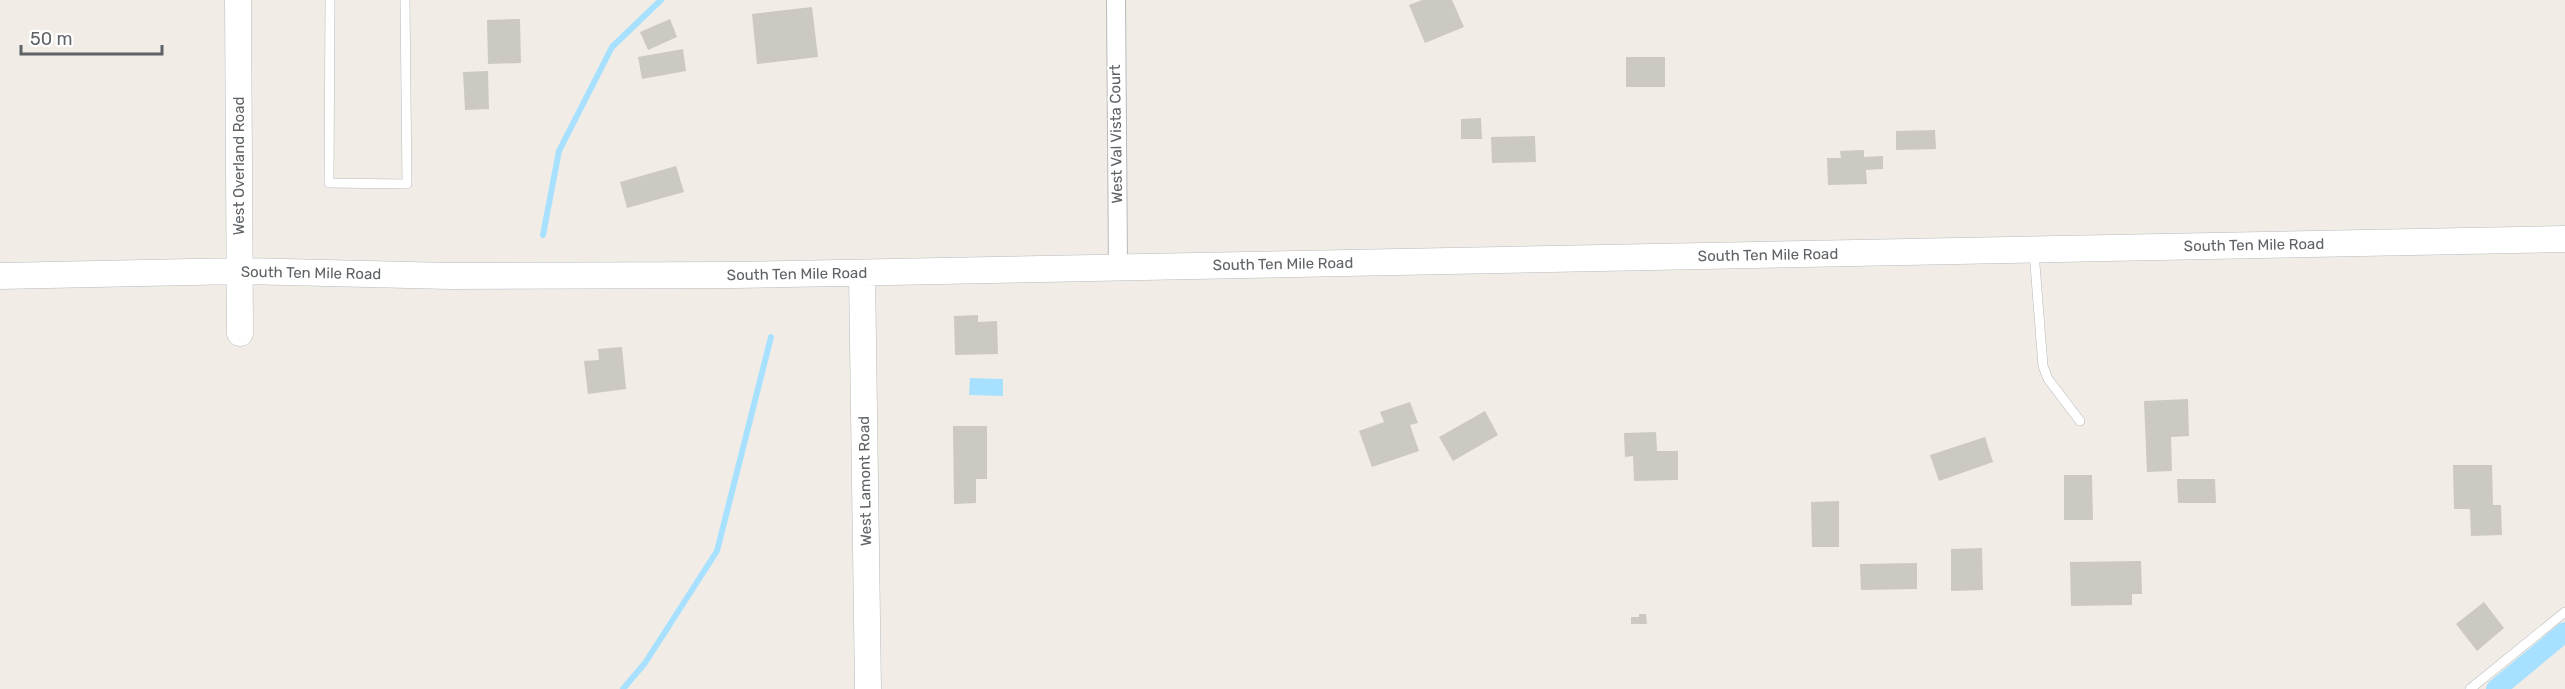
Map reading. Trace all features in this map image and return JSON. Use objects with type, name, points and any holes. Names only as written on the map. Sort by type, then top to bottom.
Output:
[{"type":"main road","name":"West Overland Road","points":[[238,0],[240,333]]},
{"type":"main road","name":"South Ten Mile Road","points":[[0,276],[239,271],[521,277],[862,273],[2565,239]]},
{"type":"main road","name":"West Lamont Road","points":[[862,273],[868,689]]},
{"type":"street","name":"West Val Vista Court","points":[[1116,0],[1119,268]]},
{"type":"lane","points":[[330,0],[329,183],[407,184],[405,0]]},
{"type":"lane","points":[[2034,249],[2043,366],[2048,379],[2080,421]]},
{"type":"lane","points":[[2470,689],[2565,612]]},
{"type":"water","points":[[970,378],[1003,379],[1003,396],[969,395]]},
{"type":"building","points":[[1422,0],[1452,0],[1464,27],[1425,43],[1409,5]]},
{"type":"building","points":[[812,7],[818,57],[757,64],[752,14]]},
{"type":"building","points":[[520,19],[521,63],[488,64],[487,20]]},
{"type":"building","points":[[670,19],[677,37],[648,50],[640,32]]},
{"type":"building","points":[[683,49],[686,71],[642,79],[638,57]]},
{"type":"building","points":[[1626,57],[1665,57],[1665,87],[1626,87]]},
{"type":"building","points":[[488,71],[489,109],[465,110],[463,72]]},
{"type":"building","points":[[1481,118],[1482,139],[1461,139],[1461,119]]},
{"type":"building","points":[[1935,130],[1936,149],[1896,150],[1896,131]]},
{"type":"building","points":[[1535,136],[1536,162],[1492,163],[1491,137]]},
{"type":"building","points":[[1864,150],[1864,157],[1883,156],[1883,169],[1866,170],[1867,184],[1828,185],[1827,158],[1841,158],[1840,151]]},
{"type":"building","points":[[676,166],[684,192],[627,208],[620,182]]},
{"type":"building","points":[[978,315],[978,322],[997,321],[998,354],[955,355],[954,316]]},
{"type":"building","points":[[622,347],[626,389],[588,394],[584,361],[599,360],[598,349]]},
{"type":"building","points":[[2188,399],[2189,436],[2171,437],[2172,471],[2147,472],[2144,401]]},
{"type":"building","points":[[1410,402],[1418,423],[1410,425],[1419,451],[1372,467],[1359,431],[1384,422],[1380,412]]},
{"type":"building","points":[[1485,411],[1498,435],[1453,461],[1439,437]]},
{"type":"building","points":[[953,426],[987,426],[987,479],[976,479],[976,503],[954,504]]},
{"type":"building","points":[[1656,432],[1657,451],[1678,451],[1678,480],[1634,481],[1633,456],[1625,457],[1624,433]]},
{"type":"building","points":[[1985,437],[1993,462],[1939,481],[1930,455]]},
{"type":"building","points":[[2453,465],[2492,465],[2493,505],[2501,505],[2502,535],[2471,536],[2470,509],[2454,509]]},
{"type":"building","points":[[2064,475],[2092,475],[2093,520],[2064,520]]},
{"type":"building","points":[[2177,479],[2215,479],[2216,503],[2178,503]]},
{"type":"building","points":[[1839,501],[1839,547],[1812,547],[1811,502]]},
{"type":"building","points":[[1982,548],[1983,590],[1951,591],[1951,549]]},
{"type":"building","points":[[2141,561],[2142,594],[2132,594],[2132,605],[2071,606],[2070,562]]},
{"type":"building","points":[[1917,563],[1917,589],[1861,590],[1860,564]]},
{"type":"building","points":[[2484,602],[2504,628],[2477,651],[2456,624]]},
{"type":"building","points":[[1639,614],[1646,614],[1647,624],[1631,624],[1631,617],[1639,617]]},
{"type":"waterway","points":[[543,235],[559,151],[612,47],[661,0]]},
{"type":"waterway","points":[[623,689],[645,663],[717,551],[771,337]]},
{"type":"waterway","points":[[2496,689],[2565,632]]}]
